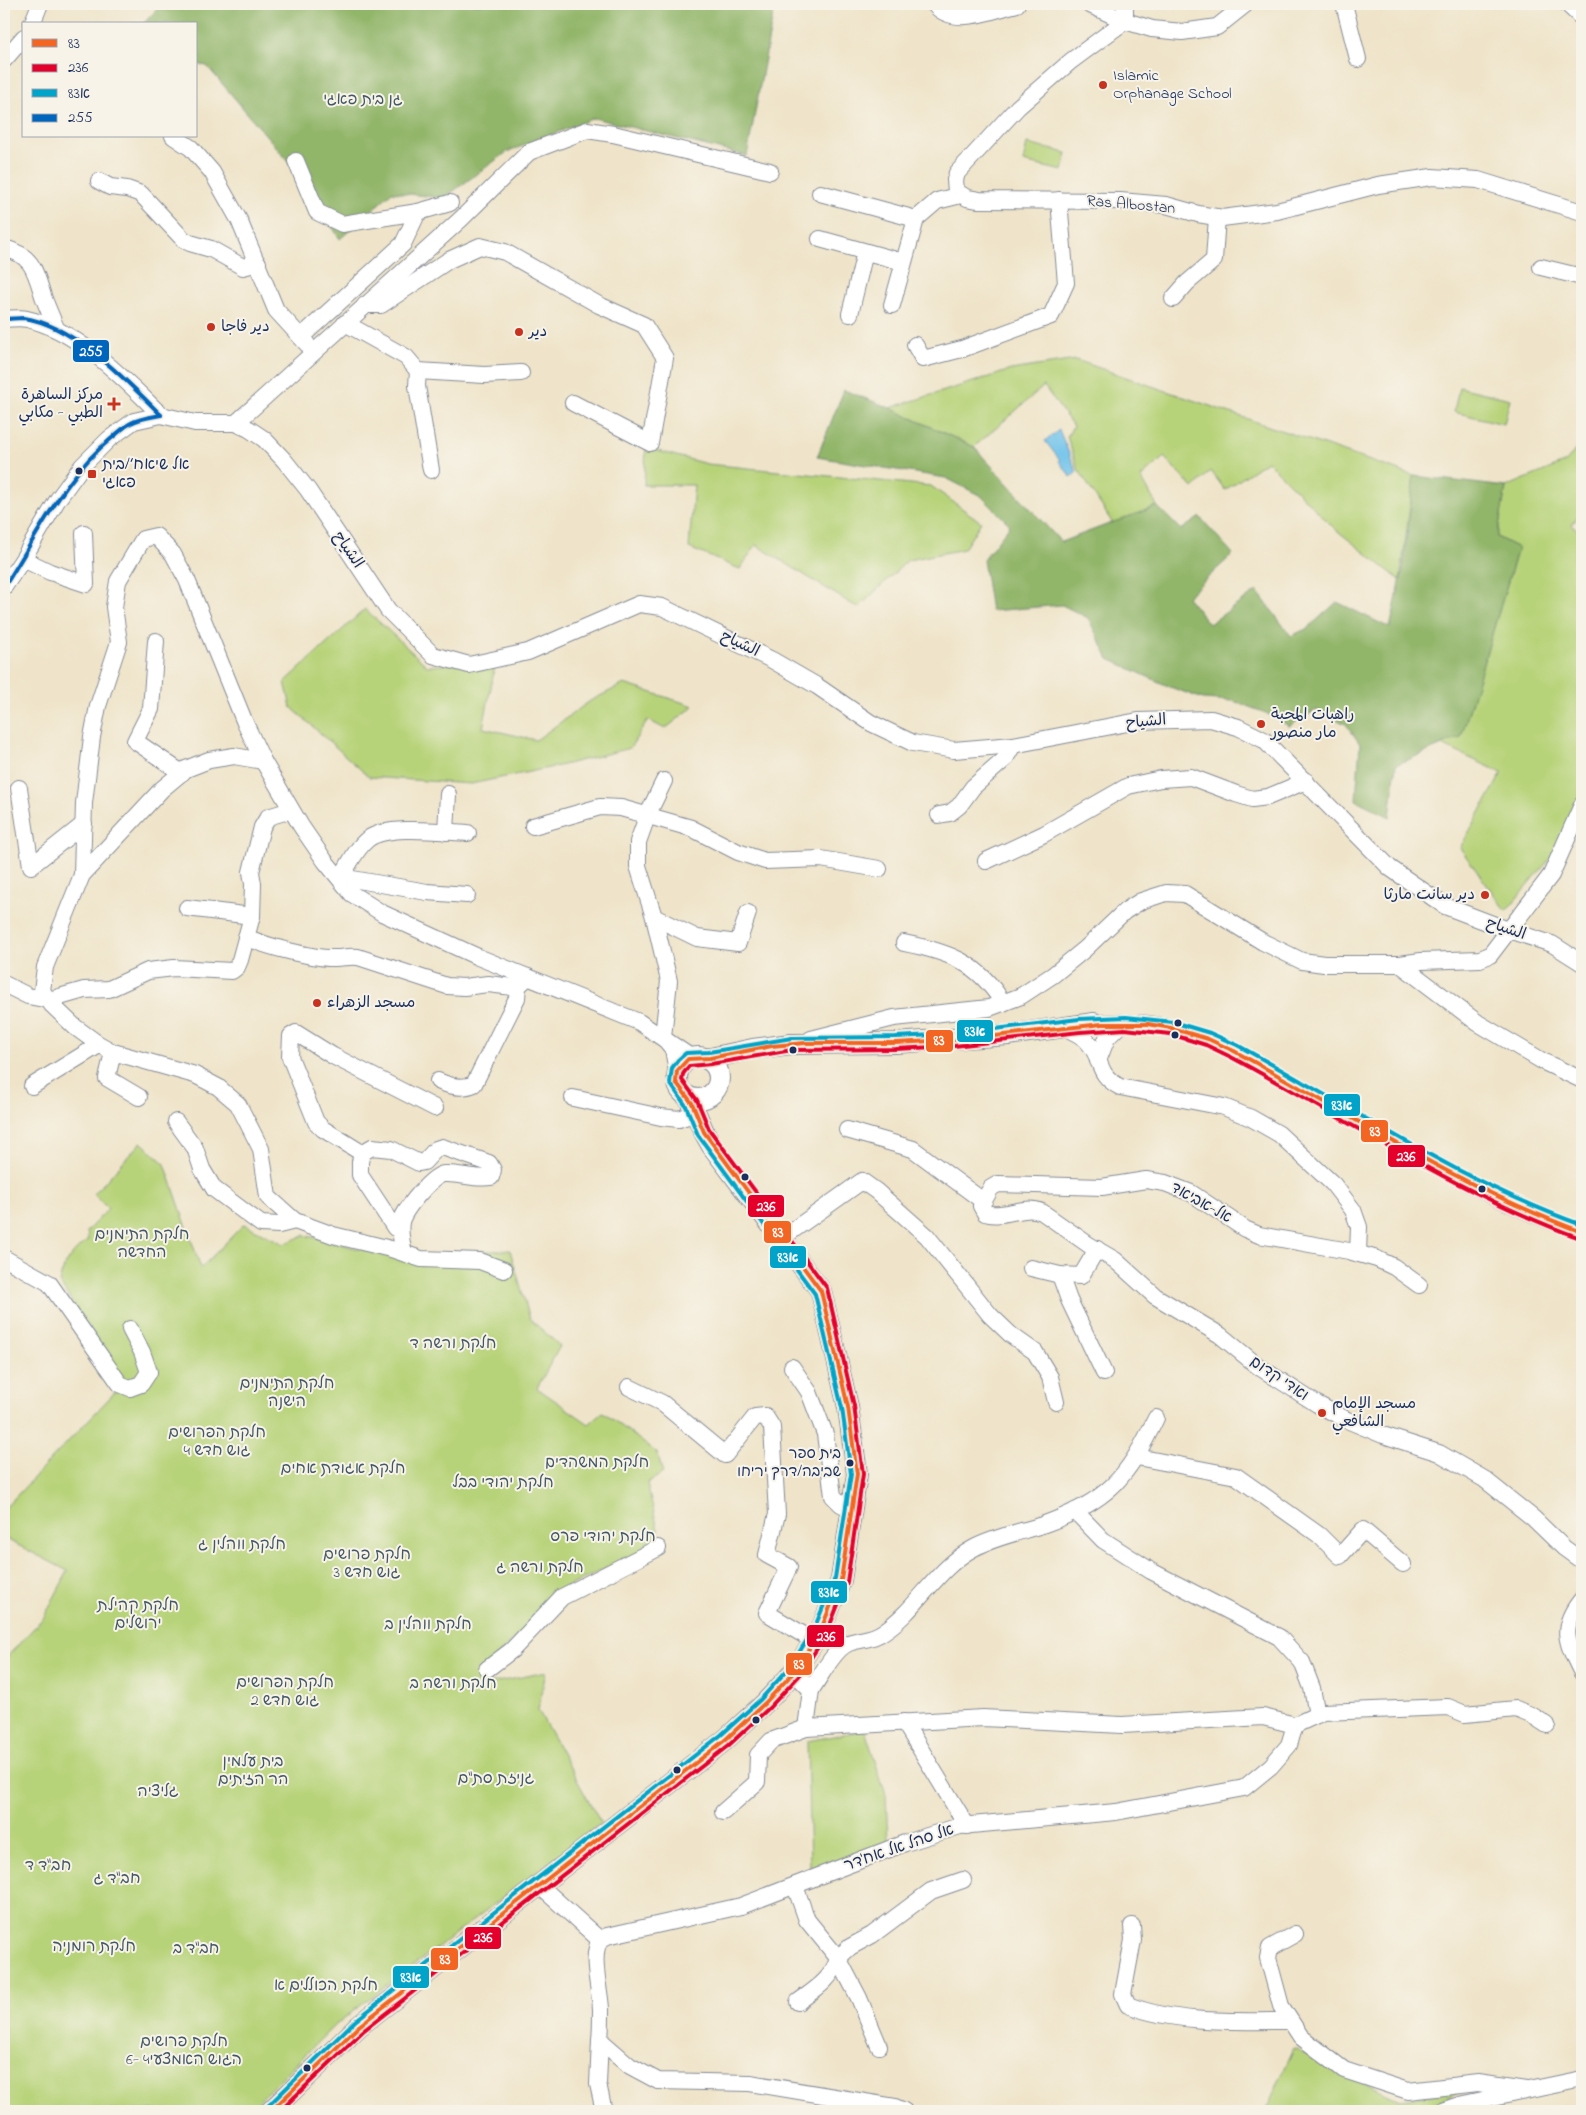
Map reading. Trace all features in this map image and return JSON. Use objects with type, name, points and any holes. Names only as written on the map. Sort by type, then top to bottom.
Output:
[{"type":"main road","points":[[271,2111],[360,2026],[725,1740],[765,1703],[794,1672],[820,1632],[841,1580],[857,1474],[848,1407],[821,1291],[723,1161],[704,1132],[692,1106],[679,1090],[677,1072],[686,1060],[791,1044],[896,1043],[1008,1035],[1094,1023]]},
{"type":"main road","points":[[692,1106],[715,1088],[730,1064],[740,1055],[753,1049]]},
{"type":"main road","points":[[699,1058],[716,1068],[715,1088],[708,1112],[710,1127],[723,1161]]},
{"type":"street","points":[[33,22],[40,4]]},
{"type":"street","points":[[934,4],[938,9],[951,15],[966,16],[1017,4]]},
{"type":"street","points":[[1088,4],[1125,21],[1152,29],[1182,32],[1217,27],[1246,4]]},
{"type":"street","points":[[1125,4],[1125,21]]},
{"type":"street","points":[[1344,4],[1358,59]]},
{"type":"street","points":[[1567,4],[1582,18]]},
{"type":"street","points":[[961,195],[956,191],[955,186],[957,173],[1018,107],[1071,61],[1125,21]]},
{"type":"street","points":[[4,60],[22,39]]},
{"type":"street","points":[[236,423],[461,219],[529,152],[587,130],[613,134],[770,171]]},
{"type":"street","points":[[176,138],[191,148],[212,172],[239,220],[276,310],[314,351]]},
{"type":"street","points":[[296,161],[317,212],[342,224],[418,212],[450,202]]},
{"type":"street","name":"Ras Albostan","points":[[961,195],[979,200],[1059,200],[1166,205],[1217,217],[1277,211],[1378,184],[1432,177],[1478,180],[1582,212]]},
{"type":"street","points":[[99,181],[110,187],[127,189],[141,194],[180,236],[190,244],[212,249],[243,267],[258,263]]},
{"type":"street","points":[[820,193],[916,219]]},
{"type":"street","points":[[892,305],[916,219],[936,201],[961,195]]},
{"type":"street","points":[[915,346],[923,359],[962,349],[1051,316],[1066,283],[1059,200]]},
{"type":"street","points":[[301,337],[403,244],[418,212]]},
{"type":"street","points":[[1173,299],[1187,283],[1214,260],[1217,217]]},
{"type":"street","points":[[820,239],[903,262]]},
{"type":"street","points":[[365,305],[381,305],[450,260],[480,246],[505,252],[599,305],[644,325],[665,358],[650,443],[573,403]]},
{"type":"street","points":[[4,248],[16,251],[29,261],[37,274],[56,328]]},
{"type":"street","points":[[850,314],[865,252]]},
{"type":"street","points":[[1541,267],[1582,278]]},
{"type":"street","points":[[4,319],[26,318],[56,328],[94,354],[161,415]]},
{"type":"street","points":[[345,323],[406,357],[418,371],[417,386],[431,470]]},
{"type":"street","points":[[418,371],[484,375],[521,373]]},
{"type":"street","name":"الشياح","points":[[4,587],[23,559],[58,499],[82,466],[109,439],[134,422],[161,415],[195,423],[236,423],[264,439],[284,460],[308,490],[388,610],[433,655],[469,666],[528,652],[639,604],[662,607],[772,660],[817,686],[871,723],[913,743],[954,750],[1012,745],[1138,721],[1211,718],[1238,727],[1264,740],[1390,868],[1445,906],[1508,930],[1552,944],[1582,963]]},
{"type":"street","points":[[23,559],[50,572],[86,584],[84,533]]},
{"type":"street","points":[[504,1270],[480,1261],[421,1259],[333,1236],[295,1221],[268,1197],[261,1149],[238,1104],[218,1087],[195,1075],[106,1048],[75,1027],[42,991],[45,967],[82,875],[84,803],[96,713],[119,642],[114,607],[118,581],[143,539],[156,536],[173,554],[187,580],[245,723],[263,761],[325,861],[341,877],[352,894],[382,913],[478,957],[523,981],[639,1022],[699,1058]]},
{"type":"street","points":[[156,641],[151,709],[135,741],[182,773]]},
{"type":"street","points":[[939,816],[950,813],[959,806],[973,787],[1005,759],[1012,745]]},
{"type":"street","points":[[82,875],[162,789],[182,773],[209,760],[234,756],[263,761]]},
{"type":"street","points":[[986,861],[1044,834],[1128,786],[1161,778],[1191,777],[1252,799],[1268,797],[1306,781]]},
{"type":"street","points":[[664,781],[648,814],[638,842],[638,866],[654,917],[669,981],[663,1037],[672,1049],[677,1072]]},
{"type":"street","points":[[20,788],[31,866],[84,824]]},
{"type":"street","points":[[446,832],[448,794]]},
{"type":"street","points":[[791,1044],[894,1018],[989,1008],[1021,996],[1054,975],[1125,911],[1141,901],[1166,894],[1185,894],[1263,942],[1302,961],[1324,964],[1400,964],[1422,961],[1480,959],[1490,955],[1551,876],[1582,805]]},
{"type":"street","points":[[533,826],[600,807],[622,808],[691,828],[738,852],[765,861],[821,859],[879,869]]},
{"type":"street","points":[[4,984],[28,996],[49,1000],[84,990],[109,989],[148,971],[174,968],[232,971],[240,960],[252,916],[253,884],[251,872],[262,827],[268,817],[292,810]]},
{"type":"street","points":[[341,877],[359,848],[369,838],[392,831],[468,833]]},
{"type":"street","points":[[341,877],[427,892],[467,895]]},
{"type":"street","points":[[186,908],[252,916]]},
{"type":"street","points":[[654,917],[697,938],[738,943],[748,913]]},
{"type":"street","points":[[246,937],[264,945],[303,954],[334,958],[358,957],[447,986],[523,981]]},
{"type":"street","points":[[904,943],[930,948],[960,958],[992,985],[1003,1003]]},
{"type":"street","points":[[1400,964],[1478,1023],[1544,1062],[1582,1080]]},
{"type":"street","points":[[438,1081],[445,1084],[467,1087],[474,1084],[517,998],[523,981]]},
{"type":"street","points":[[1094,1023],[1124,1022],[1175,1028],[1223,1045],[1444,1170],[1549,1222],[1582,1232]]},
{"type":"street","points":[[1098,1061],[1107,1038],[1124,1022]]},
{"type":"street","points":[[1064,1027],[1086,1038],[1091,1045],[1101,1071],[1109,1081],[1120,1087],[1224,1107],[1251,1118],[1278,1134],[1333,1184],[1353,1210],[1359,1228],[1358,1253]]},
{"type":"street","points":[[362,1153],[323,1129],[316,1122],[290,1057],[291,1036],[296,1032],[333,1056],[434,1108]]},
{"type":"street","points":[[32,1086],[106,1048]]},
{"type":"street","points":[[106,1048],[107,1078],[139,1097]]},
{"type":"street","points":[[573,1098],[661,1117],[679,1119],[692,1106]]},
{"type":"street","points":[[176,1122],[195,1148],[202,1169],[214,1190],[261,1224],[279,1225],[295,1221]]},
{"type":"street","points":[[848,1130],[913,1149],[982,1203]]},
{"type":"street","points":[[400,1230],[395,1228],[360,1175],[362,1153],[372,1146],[391,1149],[419,1163],[424,1162],[436,1149],[442,1147],[489,1163],[493,1170],[491,1177],[482,1178],[443,1174],[435,1178],[414,1200],[401,1220],[400,1230],[404,1254]]},
{"type":"street","name":"אל-אביאד","points":[[982,1203],[991,1188],[998,1184],[1102,1187],[1146,1180],[1165,1183],[1191,1193],[1245,1229],[1260,1234],[1358,1253],[1394,1266],[1419,1285]]},
{"type":"street","points":[[782,1238],[862,1181],[927,1236],[990,1315],[1011,1335],[1035,1352],[1050,1377],[1056,1402]]},
{"type":"street","name":"ואדי קדום","points":[[982,1203],[985,1212],[991,1215],[1024,1209],[1035,1209],[1042,1212],[1115,1260],[1156,1296],[1220,1336],[1259,1367],[1317,1404],[1374,1432],[1439,1453],[1484,1479],[1533,1518],[1564,1548],[1582,1561]]},
{"type":"street","points":[[1031,1268],[1060,1276],[1081,1276],[1097,1249]]},
{"type":"street","points":[[4,1258],[49,1283],[120,1384],[130,1388],[141,1384],[149,1372],[130,1329]]},
{"type":"street","points":[[1060,1276],[1069,1300],[1104,1373]]},
{"type":"street","points":[[792,1367],[810,1392],[825,1434],[833,1496],[841,1504],[852,1510]]},
{"type":"street","points":[[629,1386],[662,1403],[725,1455],[755,1417],[765,1416],[772,1427],[777,1514],[767,1555],[789,1566],[767,1613],[814,1641]]},
{"type":"street","points":[[806,1728],[811,1690],[839,1650],[851,1641],[866,1640],[883,1633],[912,1606],[936,1577],[952,1562],[975,1547],[1043,1524],[1103,1496],[1126,1473],[1137,1457],[1156,1418]]},
{"type":"street","points":[[1137,1457],[1236,1476],[1319,1535],[1340,1556],[1363,1530],[1403,1564]]},
{"type":"street","points":[[1074,1511],[1103,1540],[1151,1571],[1279,1637],[1302,1662],[1312,1688],[1317,1715]]},
{"type":"street","points":[[487,1669],[512,1650],[562,1597],[658,1548]]},
{"type":"street","points":[[1582,1599],[1568,1621],[1566,1635],[1568,1646],[1582,1674]]},
{"type":"street","points":[[794,1672],[811,1690]]},
{"type":"street","points":[[723,1812],[757,1782],[758,1755],[771,1741],[806,1728],[983,1718],[1122,1725],[1263,1716],[1296,1725],[1323,1712],[1448,1707],[1465,1714],[1516,1709],[1534,1716],[1547,1725]]},
{"type":"street","points":[[904,1722],[967,1826]]},
{"type":"street","name":"אל סהל אל אח'דר","points":[[600,1940],[607,1936],[742,1906],[905,1843],[967,1826],[1116,1812],[1244,1788],[1271,1766],[1289,1745],[1296,1725]]},
{"type":"street","points":[[798,2002],[825,1982],[836,1969],[838,1958],[850,1947],[872,1935],[931,1891],[963,1880]]},
{"type":"street","points":[[540,1886],[600,1940],[596,1946],[595,1955],[601,2009],[598,2084],[604,2111]]},
{"type":"street","points":[[795,1886],[807,1920],[838,1958],[859,1998],[879,2046]]},
{"type":"street","points":[[1132,1926],[1131,1957],[1123,1994],[1128,2005],[1172,2016],[1242,2021],[1290,2021]]},
{"type":"street","points":[[1295,1934],[1270,1948],[1268,1958],[1281,2006],[1300,2037],[1344,2070],[1408,2091],[1478,2083],[1527,2090]]},
{"type":"street","points":[[600,2040],[630,2066],[658,2081],[750,2083],[895,2107],[904,2111]]},
{"type":"street","points":[[1442,2111],[1459,2104],[1582,2079]]},
{"type":"green space","name":"גן בית פאגי","points":[[162,4],[775,4],[747,156],[594,118],[507,152],[444,198],[392,192],[340,239],[294,168],[207,66],[198,64],[198,22],[145,22]]},
{"type":"green space","points":[[1027,144],[1067,153],[1063,171],[1023,162]]},
{"type":"green space","points":[[1076,360],[1414,476],[1400,580],[1335,529],[1267,461],[1225,490],[1211,471],[1193,488],[1164,457],[1141,477],[1157,506],[1113,524],[1078,469],[1067,437],[1073,426],[1044,386],[974,447],[890,408],[1011,370]]},
{"type":"green space","points":[[1459,387],[1510,399],[1504,424],[1454,412]]},
{"type":"green space","points":[[844,390],[890,408],[974,447],[1061,542],[1157,506],[1181,530],[1200,517],[1233,554],[1187,597],[1209,624],[1257,591],[1291,636],[1308,628],[1337,602],[1390,628],[1403,569],[1414,476],[1506,487],[1497,537],[1518,548],[1461,737],[1396,765],[1390,817],[1356,800],[1360,744],[1346,724],[1316,710],[1289,726],[1266,713],[1233,701],[1203,699],[1170,687],[1109,659],[1088,618],[1062,605],[991,611],[983,560],[1010,525],[981,496],[946,478],[817,457]]},
{"type":"green space","points":[[1582,441],[1582,510],[1572,525],[1582,534],[1582,787],[1571,820],[1555,853],[1506,911],[1460,848],[1502,773],[1442,745],[1461,737],[1518,548],[1497,537],[1506,487],[1566,462]]},
{"type":"green space","points":[[646,448],[707,464],[931,486],[981,522],[964,549],[908,560],[858,608],[756,545],[740,569],[689,548],[694,485],[644,485]]},
{"type":"green space","points":[[365,609],[427,666],[496,661],[483,728],[536,740],[590,701],[624,684],[694,706],[665,729],[648,720],[630,748],[563,765],[471,784],[369,777],[291,707],[285,682]]},
{"type":"green space","name":"בית עלמין הר הזיתים","points":[[141,1142],[165,1164],[201,1268],[244,1224],[284,1244],[304,1235],[424,1265],[457,1252],[510,1250],[530,1319],[560,1346],[537,1388],[589,1424],[603,1412],[657,1453],[663,1473],[647,1483],[661,1542],[561,1590],[501,1652],[488,1684],[546,1672],[538,1710],[601,1823],[335,2025],[248,2111],[4,2111],[4,1660],[44,1617],[68,1571],[4,1538],[4,1509],[118,1389],[122,1379],[59,1282],[69,1258],[88,1240],[87,1231],[108,1209],[94,1194]]},
{"type":"green space","points":[[865,1730],[886,1795],[888,1843],[810,1868],[807,1741]]},
{"type":"green space","points":[[1294,2048],[1400,2100],[1462,2090],[1422,2111],[1262,2111],[1269,2103]]},
{"type":"water","points":[[1059,430],[1077,472],[1071,477],[1045,441]]},
{"type":"transit line","name":"255","points":[[4,319],[23,318],[42,322],[80,342],[116,371],[161,415]]},
{"type":"transit line","name":"255","points":[[4,587],[53,507],[80,470],[129,424],[134,421],[161,415]]},
{"type":"transit line","name":"83א","points":[[267,2107],[355,2021],[721,1735],[761,1699],[789,1668],[814,1629],[835,1578],[851,1474],[842,1408],[815,1294],[698,1135],[686,1106],[670,1083],[672,1068],[686,1053],[709,1052],[792,1038],[896,1037],[953,1034],[1079,1019],[1126,1017],[1173,1022],[1210,1033],[1237,1045],[1449,1165],[1492,1187],[1582,1225]]},
{"type":"transit line","name":"83","points":[[271,2111],[359,2026],[725,1740],[765,1703],[794,1672],[820,1632],[841,1580],[857,1474],[848,1407],[821,1291],[704,1132],[692,1103],[676,1082],[677,1071],[688,1059],[710,1058],[772,1046],[805,1043],[896,1043],[968,1039],[1102,1024],[1148,1024],[1171,1028],[1208,1039],[1234,1051],[1448,1171],[1536,1214],[1582,1232]]},
{"type":"transit line","name":"236","points":[[280,2111],[363,2031],[729,1745],[769,1708],[799,1676],[826,1635],[847,1582],[863,1474],[854,1406],[827,1288],[709,1129],[697,1100],[682,1080],[683,1074],[689,1066],[792,1050],[896,1049],[954,1046],[1125,1029],[1170,1034],[1206,1045],[1231,1057],[1446,1177],[1534,1220],[1580,1238]]},
{"type":"place","name":"Islamic Orphanage School","points":[[1103,85]]},
{"type":"place","name":"دير فاجا","points":[[211,327]]},
{"type":"place","name":"دير","points":[[519,332]]},
{"type":"place","name":"مركز الساهرة الطبي - مكابي","points":[[114,404]]},
{"type":"place","name":"אל שיאח׳/בית פאגי","points":[[92,474]]},
{"type":"place","name":"راهبات المحبة مار منصور","points":[[1261,724]]},
{"type":"place","name":"دير سانت مارثا","points":[[1485,895]]},
{"type":"place","name":"مسجد الزهراء","points":[[317,1003]]},
{"type":"place","name":"مسجد الإمام الشافعي","points":[[1322,1413]]},
{"type":"place","name":"בית ספר שביבה/דרך יריחו","points":[[850,1463]]},
{"type":"park label","name":"חלקת התימנים החדשה","points":[[142,1244]]},
{"type":"park label","name":"חלקת ורשה ד","points":[[453,1344]]},
{"type":"park label","name":"חלקת התימנים הישנה","points":[[287,1393]]},
{"type":"park label","name":"חלקת הפרושים גוש חדש 4","points":[[217,1442]]},
{"type":"park label","name":"חלקת המשהדים","points":[[597,1463]]},
{"type":"park label","name":"חלקת אגודת אחים","points":[[343,1469]]},
{"type":"park label","name":"חלקת יהודי בבל","points":[[503,1483]]},
{"type":"park label","name":"חלקת יהודי פרס","points":[[603,1537]]},
{"type":"park label","name":"חלקת ווהלין ג","points":[[242,1545]]},
{"type":"park label","name":"חלקת פרושים גוש חדש 3","points":[[367,1564]]},
{"type":"park label","name":"חלקת ורשה ג","points":[[540,1568]]},
{"type":"park label","name":"חלקת קהילת ירושלים","points":[[138,1615]]},
{"type":"park label","name":"חלקת ווהלין ב","points":[[428,1625]]},
{"type":"park label","name":"חלקת ורשה ב","points":[[453,1684]]},
{"type":"park label","name":"חלקת הפרושים גוש חדש 2","points":[[285,1692]]},
{"type":"park label","name":"גניזת סת\"ם","points":[[496,1779]]},
{"type":"park label","name":"גליציה","points":[[158,1792]]},
{"type":"park label","name":"חב\"ד ד","points":[[48,1866]]},
{"type":"park label","name":"חב\"ד ג","points":[[117,1879]]},
{"type":"park label","name":"חלקת רומניה","points":[[94,1947]]},
{"type":"park label","name":"חב\"ד ב","points":[[196,1949]]},
{"type":"park label","name":"חלקת הכוללים א","points":[[326,1986]]},
{"type":"park label","name":"חלקת פרושים הגוש האמצעי4 -6","points":[[184,2051]]}]
